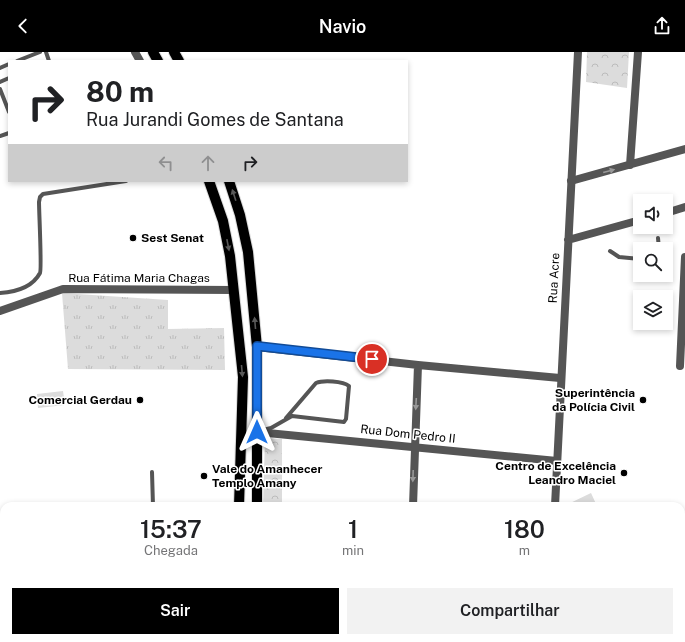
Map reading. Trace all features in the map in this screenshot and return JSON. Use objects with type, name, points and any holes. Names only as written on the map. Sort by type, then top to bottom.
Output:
[{"type":"main road","points":[[209,182],[223,221],[234,290],[243,377],[239,502]]},
{"type":"main road","points":[[229,182],[240,215],[248,252],[257,346],[257,502]]},
{"type":"street","points":[[574,52],[568,170],[571,180],[685,149]]},
{"type":"street","name":"Rua Acre","points":[[555,502],[560,378],[578,52]]},
{"type":"street","points":[[630,165],[638,52]]},
{"type":"street","points":[[673,210],[685,207]]},
{"type":"street","points":[[568,240],[633,222]]},
{"type":"street","points":[[680,366],[685,257]]},
{"type":"street","name":"Rua Fátima Maria Chagas","points":[[0,311],[64,289],[234,290]]},
{"type":"street","points":[[257,346],[418,365],[560,378]]},
{"type":"street","points":[[413,502],[418,365]]},
{"type":"street","name":"Rua Dom Pedro II","points":[[257,432],[557,461]]},
{"type":"lane","points":[[20,60],[40,52]]},
{"type":"lane","points":[[0,89],[8,109]]},
{"type":"lane","points":[[0,293],[23,289],[33,282],[41,272],[39,202],[40,197],[43,194],[120,182]]},
{"type":"lane","points":[[658,238],[658,242]]},
{"type":"lane","points":[[610,251],[619,257],[633,258]]},
{"type":"lane","points":[[257,432],[271,428],[286,418],[316,383],[320,381],[345,383],[349,386],[346,419],[344,422],[299,415],[286,418]]},
{"type":"lane","points":[[152,472],[153,502]]},
{"type":"green space","points":[[587,52],[629,52],[627,88],[586,82]]},
{"type":"green space","points":[[62,293],[168,300],[168,329],[224,328],[225,370],[68,369]]},
{"type":"green space","points":[[63,391],[65,405],[38,408],[37,394]]},
{"type":"green space","points":[[265,438],[282,439],[282,502],[263,502]]},
{"type":"green space","points":[[591,493],[595,502],[572,502]]},
{"type":"place","name":"Sest Senat","points":[[133,238]]},
{"type":"place","name":"Comercial Gerdau","points":[[140,400]]},
{"type":"place","name":"Superintência da Polícia Civil","points":[[643,400]]},
{"type":"place","name":"Centro de Excelência Leandro Maciel","points":[[624,473]]},
{"type":"place","name":"Vale do Amanhecer Templo Amany","points":[[204,476]]},
{"type":"route","points":[[257,432],[257,346],[372,359]]}]
